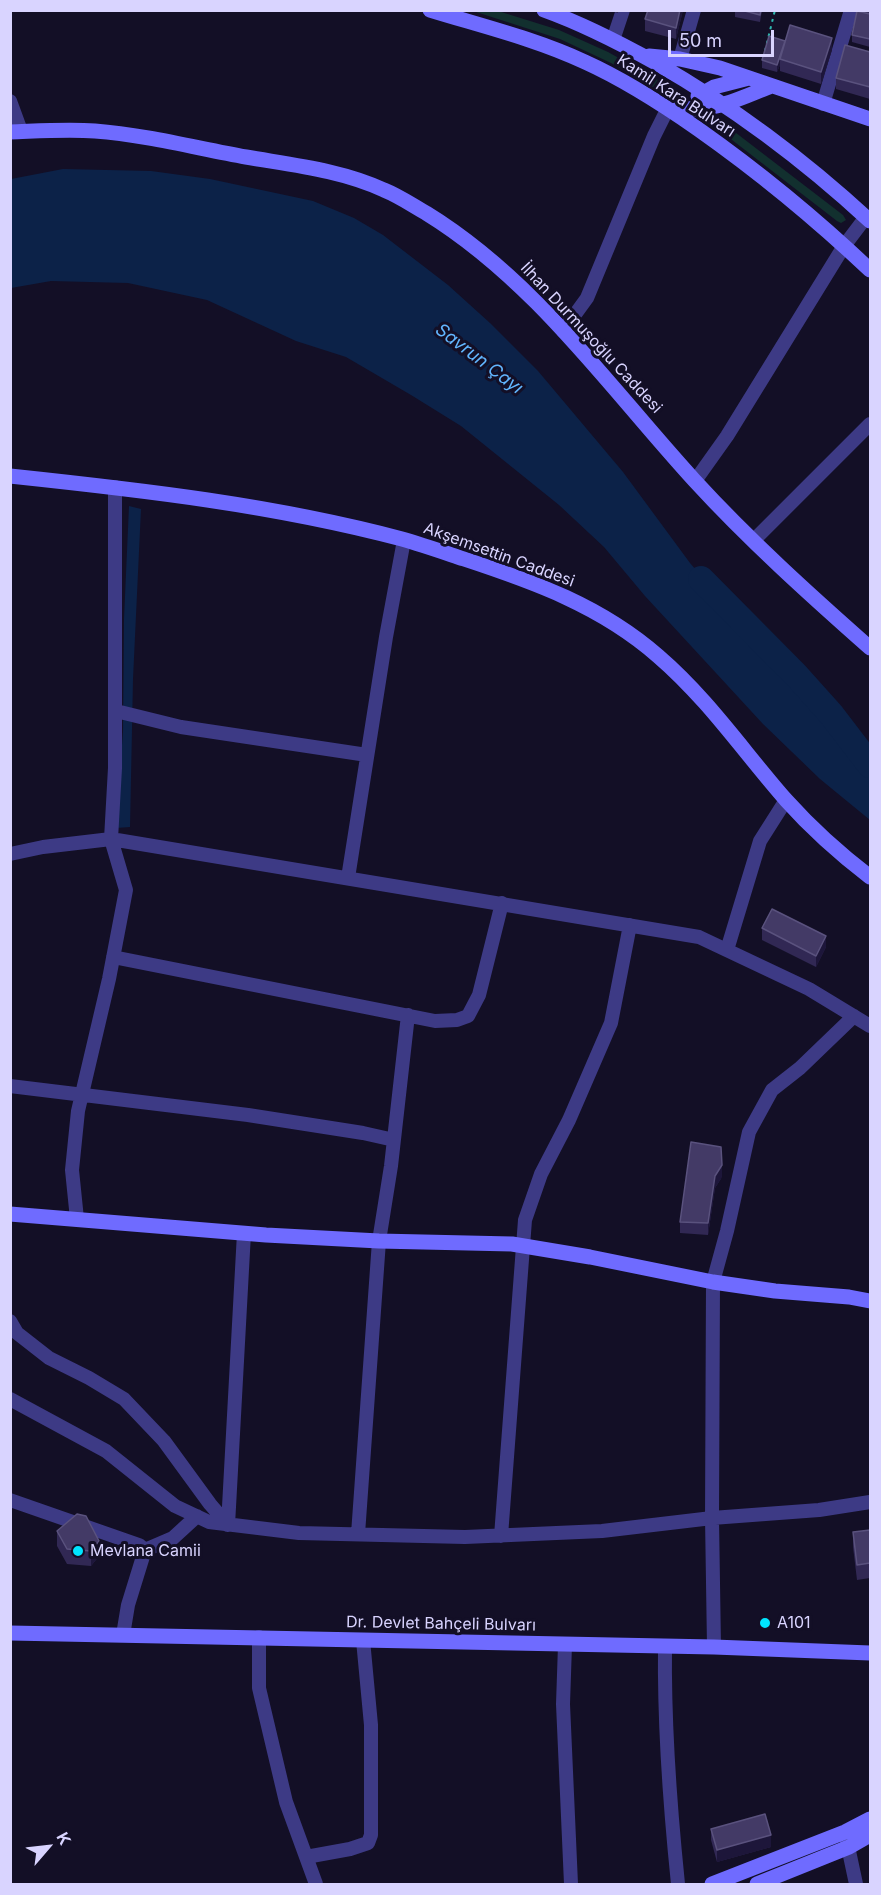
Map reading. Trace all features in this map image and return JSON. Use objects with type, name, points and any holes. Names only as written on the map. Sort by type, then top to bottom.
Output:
[{"type":"street","name":"Kamil Kara Bulvarı","points":[[430,10],[566,53],[612,75],[668,108],[785,194],[870,270]]},
{"type":"street","name":"Kamil Kara Bulvarı","points":[[544,10],[614,40],[724,105],[807,168],[868,219]]},
{"type":"street","points":[[614,40],[623,10]]},
{"type":"street","points":[[680,59],[694,10]]},
{"type":"street","points":[[823,104],[851,10]]},
{"type":"street","points":[[640,55],[680,59],[720,68],[870,120]]},
{"type":"street","points":[[707,136],[694,117],[692,110],[694,102],[703,92],[749,78]]},
{"type":"street","points":[[563,331],[587,298],[654,136],[668,108],[692,110],[724,105],[771,86]]},
{"type":"street","points":[[10,101],[16,132]]},
{"type":"street","name":"İlhan Durmuşoğlu Caddesi","points":[[16,132],[96,131],[309,168],[361,181],[394,195],[441,223],[466,240],[514,280],[563,331],[695,481],[754,540],[870,648]]},
{"type":"street","points":[[695,481],[728,436],[844,246],[868,219]]},
{"type":"street","points":[[754,540],[870,424]]},
{"type":"street","name":"Akşemsettin Caddesi","points":[[10,476],[202,498],[293,514],[404,540],[554,591],[597,613],[628,633],[688,684],[726,726],[786,800],[834,848],[870,877]]},
{"type":"street","points":[[77,1219],[72,1170],[78,1111],[126,890],[111,839],[116,768],[115,488]]},
{"type":"street","points":[[348,878],[386,637],[404,540]]},
{"type":"street","points":[[116,711],[181,727],[367,755]]},
{"type":"street","points":[[728,950],[760,841],[786,800]]},
{"type":"street","points":[[10,854],[43,847],[111,839],[699,937],[809,989],[870,1026]]},
{"type":"street","points":[[113,957],[435,1021],[457,1020],[468,1017],[479,995],[502,903]]},
{"type":"street","points":[[501,1536],[525,1220],[541,1174],[569,1120],[611,1023],[630,925]]},
{"type":"street","points":[[358,1534],[379,1241],[394,1140],[408,1015]]},
{"type":"street","points":[[714,1647],[711,1518],[713,1282],[749,1132],[772,1089],[800,1068],[854,1016]]},
{"type":"street","points":[[10,1086],[248,1115],[394,1140]]},
{"type":"street","points":[[10,1214],[244,1233],[379,1241],[512,1244],[713,1282],[870,1301]]},
{"type":"street","points":[[228,1525],[244,1233]]},
{"type":"street","points":[[10,1321],[17,1333],[49,1358],[124,1399],[164,1441],[228,1525]]},
{"type":"street","points":[[10,1399],[106,1451],[175,1506],[209,1522],[228,1525],[299,1533],[501,1536],[602,1531],[711,1518],[819,1510],[870,1502]]},
{"type":"street","points":[[10,1500],[139,1545],[145,1550]]},
{"type":"street","points":[[123,1635],[128,1605],[145,1550],[173,1538],[197,1516]]},
{"type":"street","name":"Dr. Devlet Bahçeli Bulvarı","points":[[10,1633],[714,1647],[870,1653]]},
{"type":"street","points":[[259,1637],[259,1688],[286,1802],[316,1884]]},
{"type":"street","points":[[306,1857],[350,1849],[368,1843],[371,1835],[371,1725],[363,1640]]},
{"type":"street","points":[[565,1645],[563,1704],[571,1884]]},
{"type":"street","points":[[665,1647],[665,1695],[678,1884]]},
{"type":"street","points":[[757,1884],[847,1839],[870,1819]]},
{"type":"street","points":[[712,1884],[847,1839],[870,1835]]},
{"type":"street","points":[[847,1839],[856,1884]]},
{"type":"path","points":[[765,51],[775,10]]},
{"type":"green space","points":[[473,11],[498,11],[559,30],[608,52],[669,86],[670,93],[665,94],[611,63],[560,39]]},
{"type":"green space","points":[[722,125],[727,126],[843,215],[846,220],[841,223],[837,221],[723,133],[719,128]]},
{"type":"water","points":[[63,169],[151,171],[210,179],[313,201],[354,218],[383,235],[448,285],[538,371],[623,472],[690,563],[773,660],[823,712],[870,755],[870,820],[820,779],[763,724],[645,596],[604,547],[559,505],[461,426],[411,395],[346,357],[296,341],[207,300],[128,283],[51,281],[11,288],[11,179]]},
{"type":"water","points":[[129,506],[141,509],[133,679],[130,827],[116,828],[123,731],[124,619]]},
{"type":"building","points":[[648,10],[680,10],[676,28],[645,19]]},
{"type":"building","points":[[741,10],[761,10],[760,15]]},
{"type":"building","points":[[857,11],[870,14],[870,39],[852,35]]},
{"type":"building","points":[[790,25],[832,38],[821,72],[780,59]]},
{"type":"building","points":[[769,36],[785,41],[777,65],[762,60]]},
{"type":"building","points":[[845,45],[870,52],[870,87],[836,78]]},
{"type":"building","points":[[772,909],[826,936],[816,956],[762,928]]},
{"type":"building","points":[[691,1142],[721,1147],[722,1165],[715,1176],[708,1223],[680,1222]]},
{"type":"building","points":[[77,1514],[86,1516],[99,1541],[91,1551],[67,1549],[57,1531]]},
{"type":"building","points":[[870,1530],[870,1563],[857,1565],[853,1532]]},
{"type":"building","points":[[765,1814],[771,1835],[717,1850],[711,1829]]},
{"type":"waterway","name":"Savrun Çayı","points":[[701,579],[796,675],[831,714],[870,765]]},
{"type":"place","name":"Mevlana Camii","points":[[78,1551]]},
{"type":"place","name":"A101","points":[[765,1623]]}]
